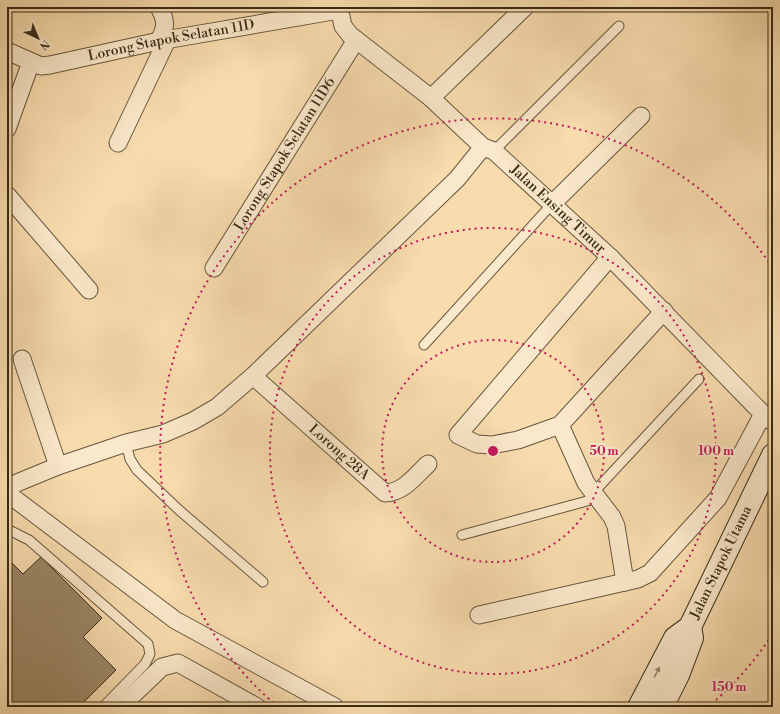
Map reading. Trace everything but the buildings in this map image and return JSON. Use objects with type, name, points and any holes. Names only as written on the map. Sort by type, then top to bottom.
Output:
[{"type":"main road","name":"Jalan Stapok Utama","points":[[639,707],[675,638],[690,627],[773,455]]},
{"type":"main road","points":[[662,707],[678,675],[692,638],[690,627]]},
{"type":"street","points":[[118,143],[163,41],[165,29],[163,15],[159,7]]},
{"type":"street","points":[[431,98],[524,7]]},
{"type":"street","name":"Lorong Stapok Selatan 11D","points":[[7,51],[42,66],[50,65],[163,41],[339,9]]},
{"type":"street","name":"Jalan Ensing Timur","points":[[339,9],[343,26],[356,40],[431,98],[610,257],[768,418]]},
{"type":"street","name":"Lorong Stapok Selatan 11D6","points":[[214,268],[356,40]]},
{"type":"street","points":[[7,130],[31,62]]},
{"type":"street","points":[[552,204],[641,116]]},
{"type":"street","points":[[7,487],[58,466],[126,442],[163,434],[193,421],[217,407],[253,376],[488,149]]},
{"type":"street","points":[[7,195],[89,290]]},
{"type":"street","points":[[610,257],[458,435],[477,444],[492,445],[518,440],[560,425],[664,311]]},
{"type":"street","points":[[22,359],[58,466]]},
{"type":"street","name":"Lorong 28A","points":[[253,376],[385,493],[395,492],[401,489],[428,464]]},
{"type":"street","points":[[479,615],[638,579],[650,573],[710,509],[768,418]]},
{"type":"street","points":[[560,425],[577,468],[586,483],[612,517],[616,526],[625,582]]},
{"type":"street","points":[[7,493],[175,620],[335,707]]},
{"type":"street","points":[[120,707],[162,667],[178,663],[257,707]]},
{"type":"lane","points":[[488,149],[619,26]]},
{"type":"lane","points":[[424,345],[552,204]]},
{"type":"lane","points":[[462,535],[596,495],[699,379]]},
{"type":"lane","points":[[126,442],[130,459],[137,470],[179,510],[263,582]]},
{"type":"lane","points":[[7,529],[29,540],[148,644],[150,654],[145,664],[103,707]]}]
